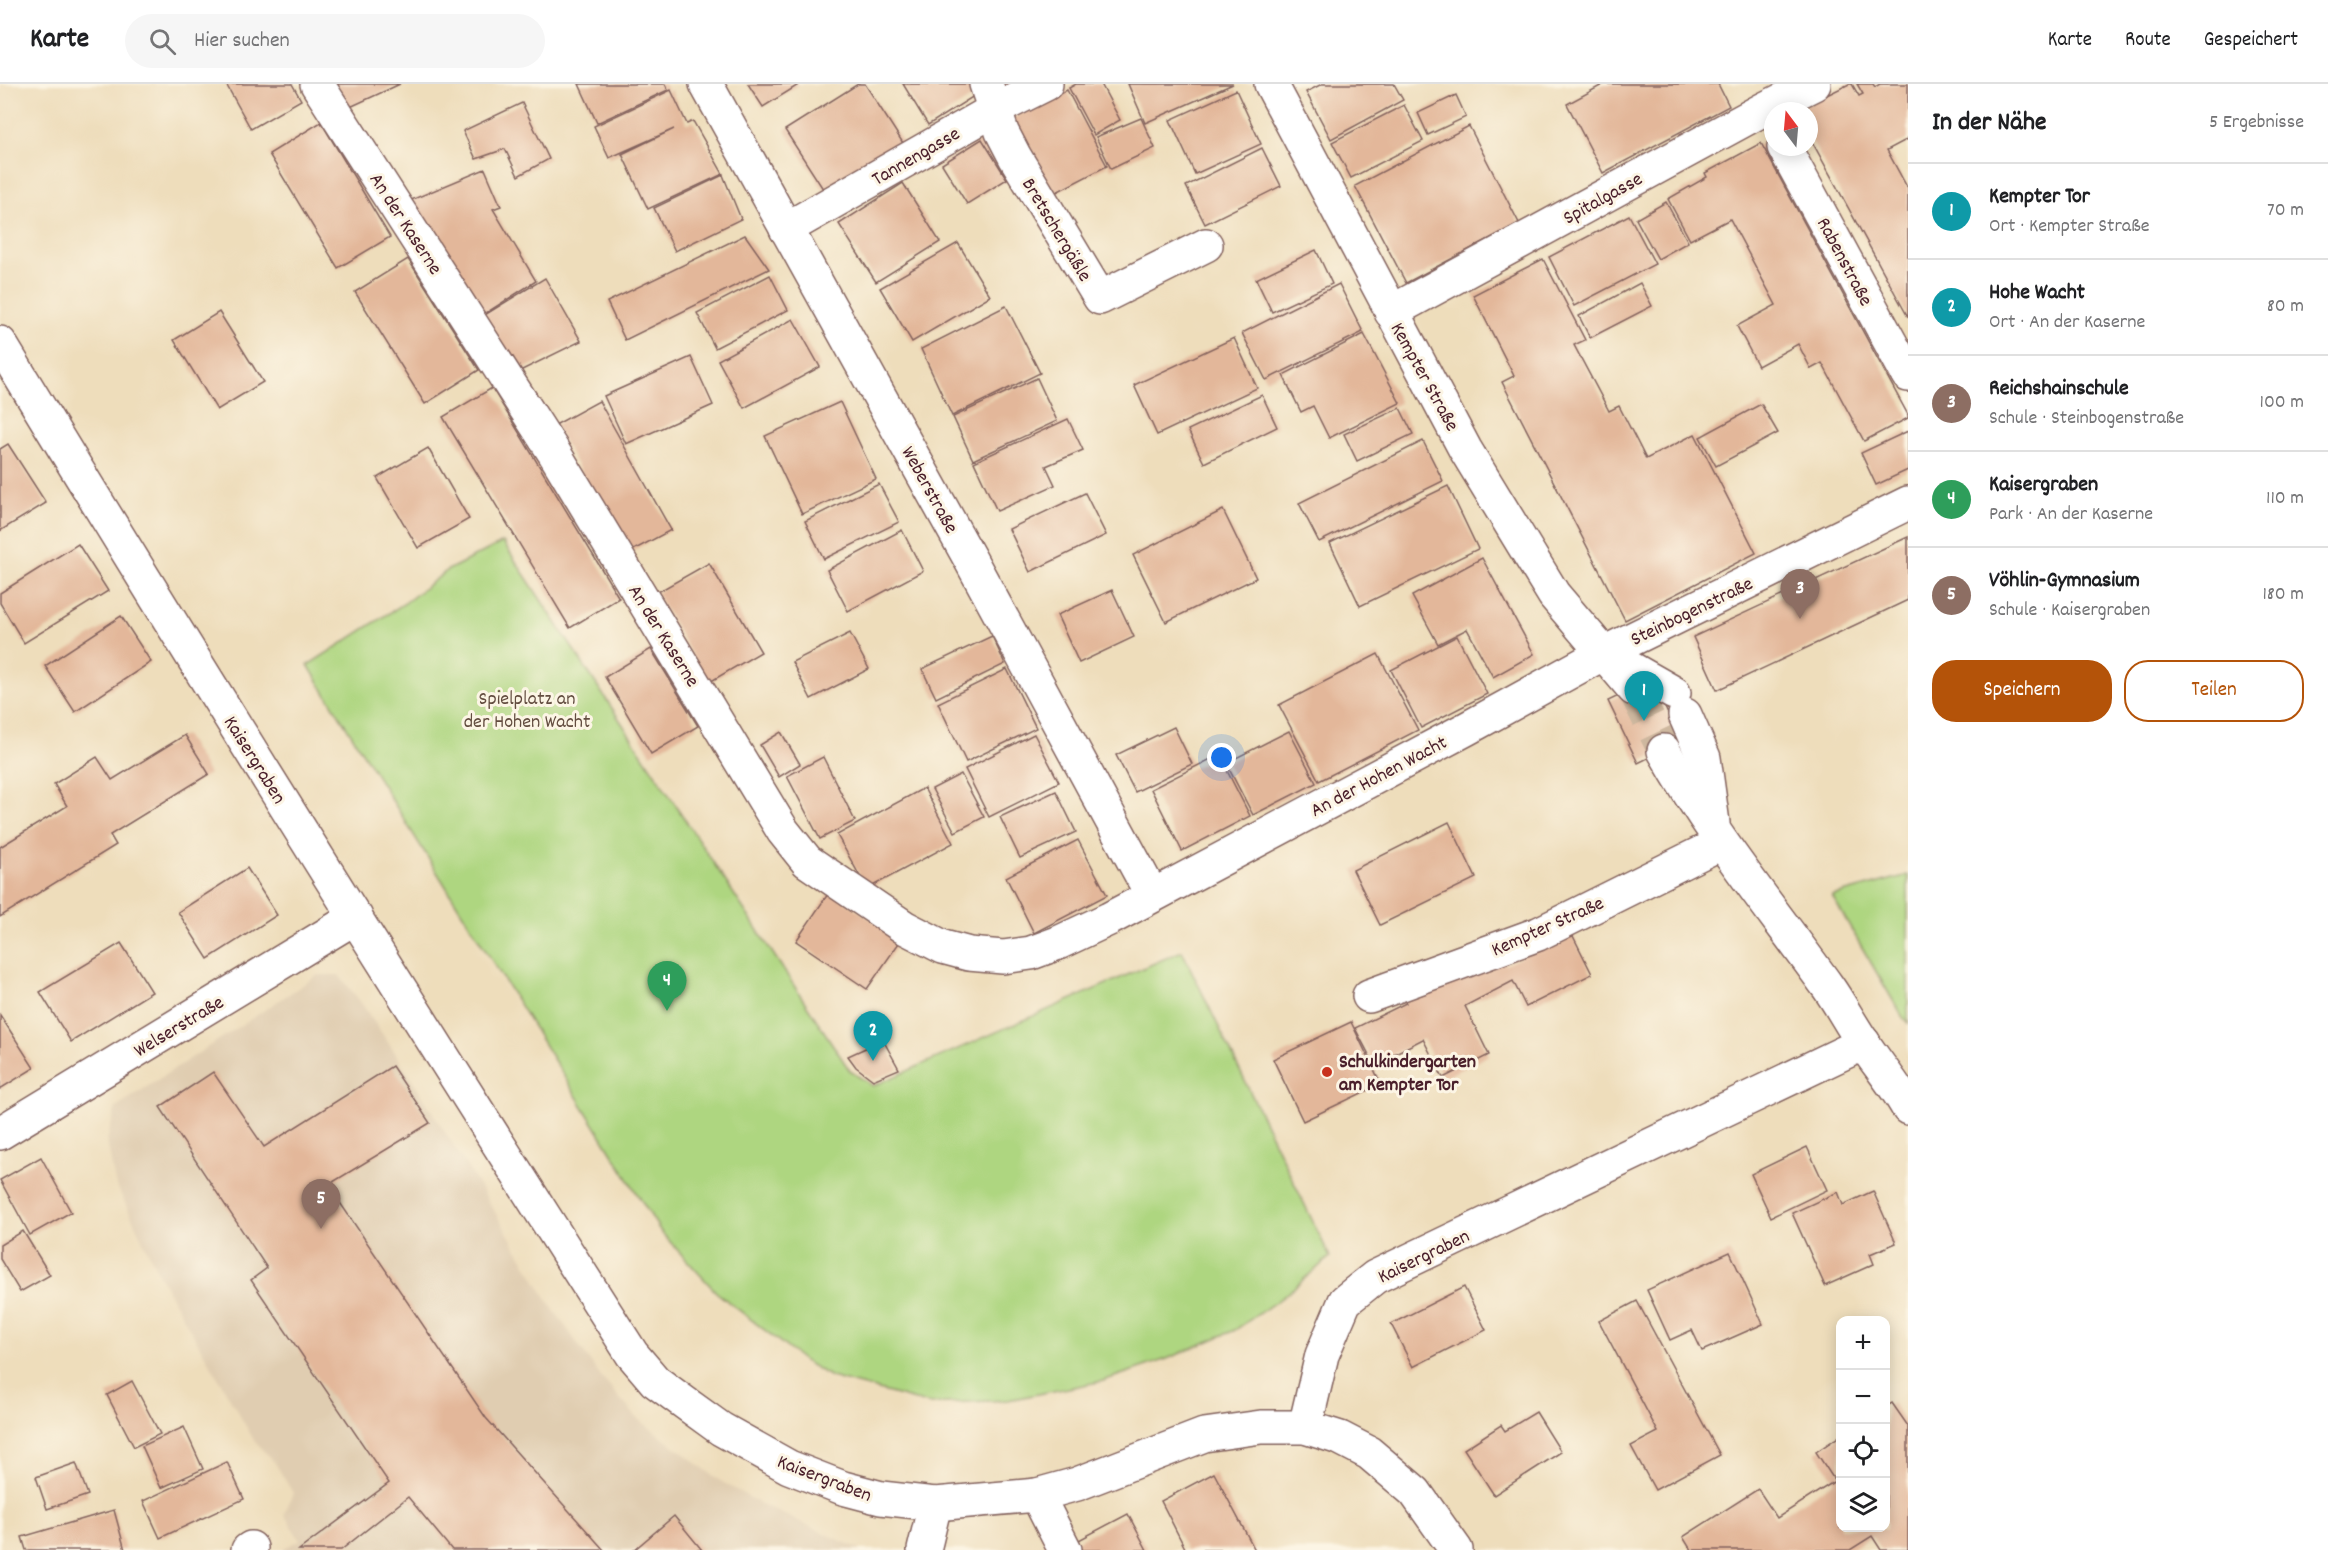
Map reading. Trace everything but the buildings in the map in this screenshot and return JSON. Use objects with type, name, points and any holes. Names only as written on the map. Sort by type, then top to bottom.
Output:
[{"type":"street","name":"An der Kaserne","points":[[317,84],[553,451],[760,795],[783,831],[807,861],[904,927],[943,947],[969,954],[1003,957],[1031,953],[1068,939],[1152,895]]},
{"type":"street","name":"Weberstraße","points":[[706,84],[970,559],[1152,895]]},
{"type":"street","name":"Tannengasse","points":[[786,229],[990,97],[1046,84]]},
{"type":"street","name":"Kempter Straße","points":[[1271,84],[1390,312],[1465,449],[1554,595],[1634,689]]},
{"type":"street","name":"Spitalgasse","points":[[1390,312],[1762,106],[1814,84]]},
{"type":"street","name":"Bretschergäßle","points":[[990,97],[1002,132],[1015,157],[1100,298],[1206,245]]},
{"type":"street","name":"Rabenstraße","points":[[1789,156],[1908,375]]},
{"type":"street","name":"Kaisergraben","points":[[0,343],[183,644],[356,917],[417,1018],[632,1354],[655,1381],[721,1429],[789,1467],[843,1488],[881,1498],[935,1504],[1037,1495],[1077,1484],[1204,1435],[1261,1428],[1305,1427],[1322,1355],[1345,1301],[1375,1277],[1864,1043]]},
{"type":"street","name":"Steinbogenstraße","points":[[1604,653],[1908,503]]},
{"type":"street","name":"An der Hohen Wacht","points":[[1152,895],[1466,729],[1604,653]]},
{"type":"street","name":"Kempter Straße","points":[[1604,653],[1679,704],[1704,758],[1718,838]]},
{"type":"street","name":"Kempter Straße","points":[[1664,751],[1686,790],[1718,838],[1829,989],[1864,1043],[1894,1083],[1908,1108]]},
{"type":"street","name":"Kempter Straße","points":[[1369,996],[1538,934],[1718,838]]},
{"type":"street","name":"Welserstraße","points":[[0,1133],[356,917]]},
{"type":"street","points":[[1305,1427],[1340,1438],[1369,1453],[1415,1492],[1456,1550]]},
{"type":"street","points":[[1037,1495],[1065,1550]]},
{"type":"street","points":[[924,1550],[935,1504]]},
{"type":"shaded area","points":[[318,975],[339,975],[359,1000],[483,1192],[551,1306],[601,1377],[638,1419],[719,1480],[759,1503],[861,1550],[280,1550],[300,1540],[284,1514],[293,1493],[275,1463],[255,1442],[160,1277],[115,1182],[107,1141],[116,1107]]},
{"type":"green space","name":"Spielplatz an der Hohen Wacht","points":[[503,542],[850,1071],[873,1086],[1182,951],[1330,1257],[1284,1296],[1235,1330],[1167,1359],[1103,1381],[1008,1400],[930,1404],[831,1377],[804,1361],[716,1292],[661,1232],[308,665],[405,603],[448,570]]},
{"type":"green space","points":[[1908,875],[1908,1023],[1832,896]]},
{"type":"tunnel","points":[[1634,689],[1664,751]]},
{"type":"place","name":"Reichshainschule","points":[[1800,619]]},
{"type":"place","name":"Kempter Tor","points":[[1644,721]]},
{"type":"place","name":"Kaisergraben","points":[[667,1011]]},
{"type":"place","name":"Hohe Wacht","points":[[873,1061]]},
{"type":"place","name":"Schulkindergarten am Kempter Tor","points":[[1327,1072]]},
{"type":"place","name":"Vöhlin-Gymnasium","points":[[321,1229]]}]
